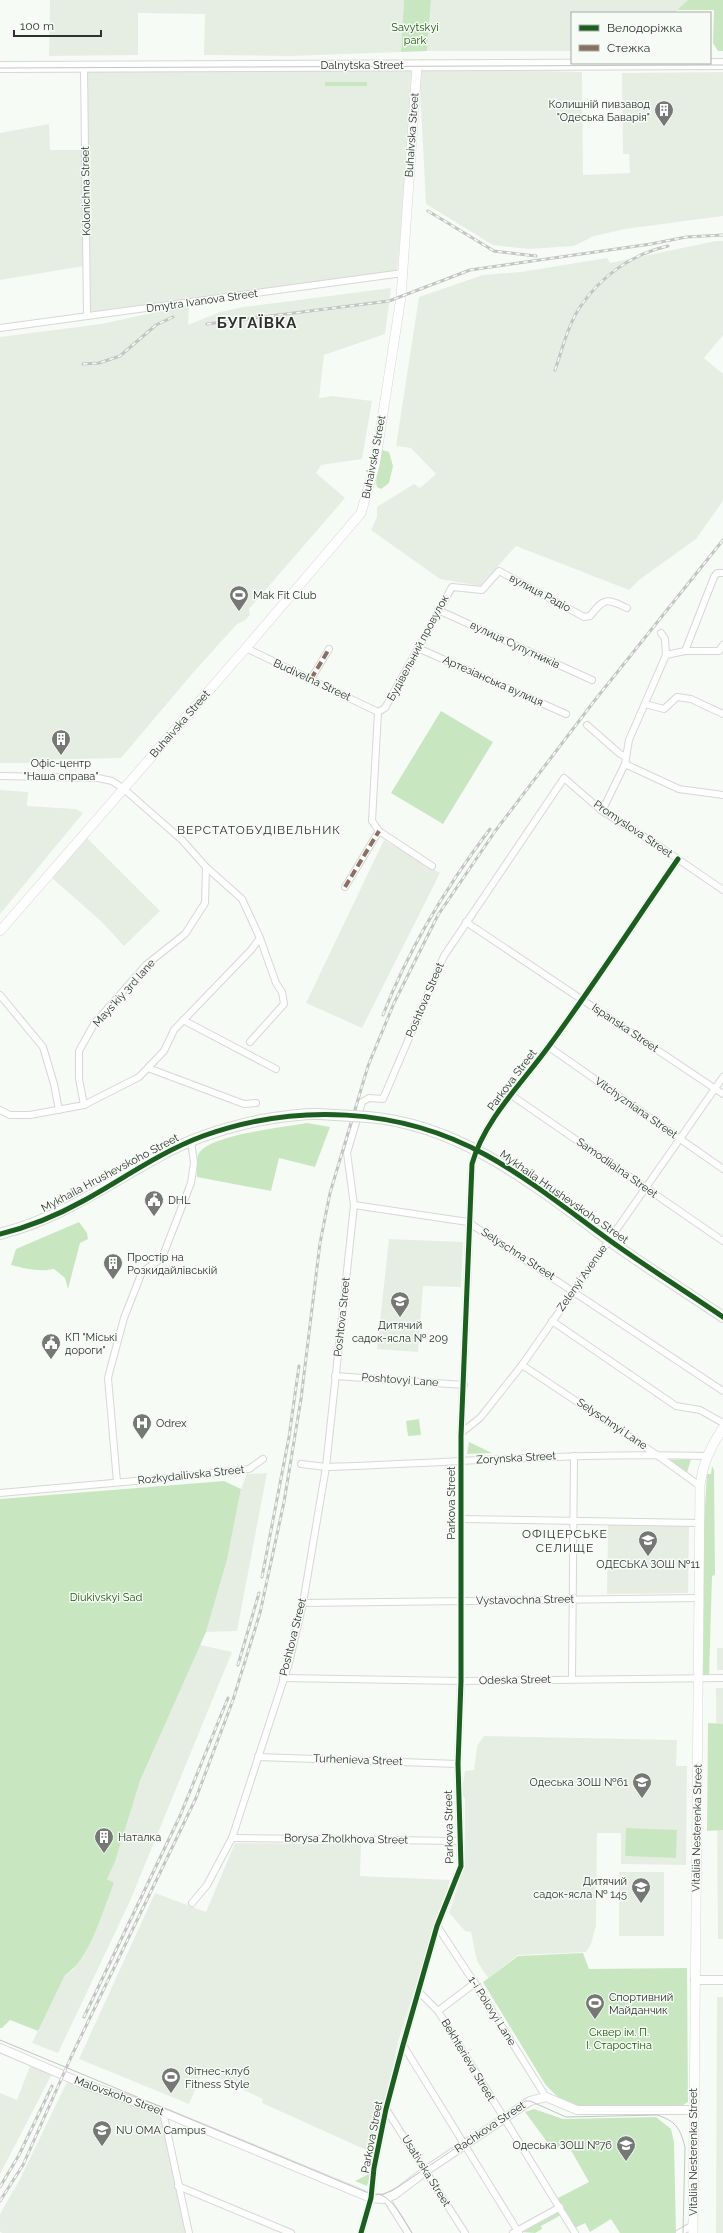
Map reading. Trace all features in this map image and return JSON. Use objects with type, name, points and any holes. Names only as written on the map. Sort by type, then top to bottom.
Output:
[{"type":"main road","name":"Dalnytska Street","points":[[0,67],[723,64]]},
{"type":"main road","name":"Buhaivska Street","points":[[0,931],[358,518],[364,508],[375,465],[401,297],[417,65]]},
{"type":"main road","name":"Mykhaila Hrushevskoho Street","points":[[0,1234],[29,1226],[63,1212],[164,1153],[191,1141],[249,1123],[297,1114],[368,1117],[420,1128],[449,1137],[476,1150],[540,1189],[609,1240],[723,1317]]},
{"type":"main road","name":"Vitaliia Nesterenka Street","points":[[693,2229],[700,1486],[706,1456],[723,1428]]},
{"type":"street","name":"Kolonichna Street","points":[[84,67],[87,316]]},
{"type":"street","name":"Dmytra Ivanova Street","points":[[0,328],[403,273]]},
{"type":"street","name":"вулиця Радіо","points":[[452,587],[482,590],[500,571],[584,616],[590,616],[597,605],[604,601],[612,601],[627,608]]},
{"type":"street","points":[[685,651],[714,577],[718,573],[723,573]]},
{"type":"street","name":"Будівельний провулок","points":[[379,831],[372,822],[378,712],[385,708],[420,649],[438,610],[452,587]]},
{"type":"street","name":"вулиця Супутників","points":[[438,610],[592,680]]},
{"type":"street","points":[[602,811],[625,764],[629,740],[666,655],[665,640],[661,633]]},
{"type":"street","points":[[666,655],[685,651],[719,651],[723,645]]},
{"type":"street","name":"Budivelna Street","points":[[246,648],[378,712]]},
{"type":"street","points":[[311,679],[329,649]]},
{"type":"street","name":"Артезіанська вулиця","points":[[420,649],[566,714]]},
{"type":"street","points":[[645,704],[664,709],[676,697],[684,697],[723,714]]},
{"type":"street","points":[[587,725],[620,754],[626,757]]},
{"type":"street","points":[[625,764],[679,789],[723,795]]},
{"type":"street","points":[[0,776],[98,778],[112,781],[124,789],[182,840],[206,867],[242,899],[260,938],[276,983],[282,992],[284,1004],[250,1042]]},
{"type":"street","name":"Promyslova Street","points":[[564,778],[602,811],[678,859],[723,890]]},
{"type":"street","name":"Poshtova Street","points":[[192,1903],[207,1885],[232,1838],[289,1662],[303,1603],[326,1467],[354,1205],[346,1153],[362,1102],[369,1098],[383,1099],[444,956],[564,778]]},
{"type":"street","points":[[345,887],[379,831],[432,866]]},
{"type":"street","name":"Parkova Street","points":[[361,2233],[370,2198],[374,2168],[386,2109],[403,2045],[419,1992],[436,1926],[461,1866],[458,1764],[461,1681],[461,1434],[464,1385],[468,1222],[472,1164],[476,1150],[511,1095],[549,1047],[678,859]]},
{"type":"street","name":"Mays'kiy 3rd lane","points":[[84,1105],[79,1079],[80,1051],[94,1024],[146,964],[185,934],[205,903],[206,867]]},
{"type":"street","name":"Ispanska Street","points":[[466,922],[723,1094]]},
{"type":"street","points":[[0,1110],[10,1116],[30,1115],[84,1105],[139,1077],[164,1051],[174,1030],[260,938]]},
{"type":"street","points":[[0,995],[44,1047],[59,1110]]},
{"type":"street","points":[[183,1020],[276,1069]]},
{"type":"street","name":"Vitchyzniana Street","points":[[549,1047],[723,1169]]},
{"type":"street","points":[[148,1068],[244,1104],[256,1103]]},
{"type":"street","name":"Zelenyi Avenue","points":[[461,1434],[480,1418],[522,1365],[723,1077]]},
{"type":"street","name":"Samodiialna Street","points":[[511,1095],[723,1241]]},
{"type":"street","points":[[117,1482],[108,1378],[124,1318],[142,1272],[162,1258],[191,1183],[194,1169],[191,1141]]},
{"type":"street","name":"Selyschna Street","points":[[354,1205],[468,1222],[723,1391]]},
{"type":"street","points":[[552,1321],[676,1406],[700,1410],[723,1423]]},
{"type":"street","name":"Selyschnyi Lane","points":[[522,1365],[657,1454],[700,1486]]},
{"type":"street","name":"Poshtovyi Lane","points":[[335,1376],[464,1385]]},
{"type":"street","name":"Zorynska Street","points":[[301,1464],[326,1467],[574,1456],[657,1454],[706,1456]]},
{"type":"street","points":[[572,1679],[572,1599],[575,1521],[574,1456]]},
{"type":"street","name":"Rozkydailivska Street","points":[[0,1492],[249,1469],[263,1459]]},
{"type":"street","points":[[461,1519],[700,1523]]},
{"type":"street","name":"Vystavochna Street","points":[[303,1603],[699,1598]]},
{"type":"street","name":"Odeska Street","points":[[283,1678],[461,1681],[723,1678]]},
{"type":"street","name":"Turhenieva Street","points":[[258,1757],[458,1764]]},
{"type":"street","name":"Borysa Zholkhova Street","points":[[232,1838],[460,1841]]},
{"type":"street","name":"1-i Polovyi Lane","points":[[436,1926],[475,1983],[546,2097]]},
{"type":"street","points":[[695,1980],[723,1980]]},
{"type":"street","points":[[438,2011],[475,1983]]},
{"type":"street","name":"Bekhterieva Street","points":[[419,1992],[438,2011],[576,2233]]},
{"type":"street","points":[[403,2045],[465,2145],[516,2232],[560,2207]]},
{"type":"street","name":"Malovskoho Street","points":[[0,2048],[84,2084],[163,2112],[370,2198]]},
{"type":"street","points":[[546,2097],[577,2110],[693,2110]]},
{"type":"street","name":"Rachkova Street","points":[[386,2198],[530,2101],[546,2097]]},
{"type":"street","name":"Usativska Street","points":[[386,2109],[427,2170],[465,2233]]},
{"type":"street","points":[[163,2112],[189,2233]]},
{"type":"street","points":[[178,2186],[291,2233]]},
{"type":"street","points":[[370,2198],[386,2198],[408,2233]]},
{"type":"street","points":[[679,2233],[693,2229]]},
{"type":"shaded area","points":[[50,0],[404,0],[401,52],[290,56],[204,55],[205,14],[138,13],[138,55],[49,56]]},
{"type":"shaded area","points":[[431,0],[688,0],[677,10],[677,12],[571,12],[571,51],[427,51]]},
{"type":"shaded area","points":[[415,68],[397,272],[89,312],[85,69]]},
{"type":"shaded area","points":[[419,68],[582,72],[583,175],[630,173],[629,154],[623,154],[622,73],[723,72],[723,216],[625,229],[594,236],[574,246],[528,249],[493,245],[426,204]]},
{"type":"shaded area","points":[[49,124],[50,150],[84,150],[84,266],[0,280],[0,133]]},
{"type":"shaded area","points":[[716,241],[723,241],[723,335],[704,358],[723,374],[723,501],[696,539],[639,580],[629,590],[516,546],[480,586],[440,579],[371,530],[377,517],[377,507],[414,484],[420,488],[436,474],[411,448],[396,446],[419,297],[483,275],[521,272],[607,258],[610,263]]},
{"type":"shaded area","points":[[391,288],[385,334],[324,355],[319,398],[332,396],[372,401],[362,459],[321,465],[316,473],[345,498],[249,609],[250,615],[244,621],[237,624],[192,674],[121,758],[35,760],[35,763],[0,763],[0,337],[101,324],[189,305],[188,325],[220,312],[244,307]]},
{"type":"shaded area","points":[[0,790],[28,792],[27,806],[76,809],[83,813],[0,914]]},
{"type":"shaded area","points":[[86,837],[160,911],[124,946],[102,922],[52,878]]},
{"type":"shaded area","points":[[384,840],[440,873],[362,1028],[306,1003]]},
{"type":"shaded area","name":"Дитячий садок-ясла № 209","points":[[389,1239],[463,1242],[461,1287],[423,1286],[418,1352],[377,1349]]},
{"type":"shaded area","points":[[267,1473],[237,1631],[206,1632],[227,1560],[241,1489],[247,1474]]},
{"type":"shaded area","name":"ОДЕСЬКА ЗОШ №11","points":[[608,1525],[689,1526],[688,1593],[607,1594]]},
{"type":"shaded area","points":[[200,1645],[232,1652],[130,1901],[58,2053],[32,2043],[65,1975],[73,1970],[114,1883],[107,1879],[115,1862],[139,1784]]},
{"type":"shaded area","points":[[717,1648],[723,1648],[723,1670],[717,1670]]},
{"type":"shaded area","points":[[716,1688],[723,1688],[723,1939],[718,1939]]},
{"type":"shaded area","points":[[484,1736],[677,1740],[676,1766],[687,1766],[686,1865],[621,1864],[621,1833],[597,1833],[596,1926],[591,1944],[586,1952],[518,1955],[488,1978],[477,1961],[471,1932],[465,1931],[449,1913],[465,1864],[465,1798],[461,1796],[465,1771],[474,1770],[477,1746]]},
{"type":"shaded area","points":[[235,1843],[361,1844],[360,1876],[450,1880],[398,2042],[375,2154],[262,2103],[263,2099],[203,2071],[189,2104],[79,2059],[155,1893],[206,1912]]},
{"type":"shaded area","name":"Дитячий садок-ясла № 145","points":[[619,1872],[664,1872],[664,1936],[619,1936]]},
{"type":"shaded area","points":[[717,1997],[723,1997],[723,2233],[716,2233]]},
{"type":"shaded area","points":[[30,2066],[52,2074],[0,2174],[0,2093],[17,2100]]},
{"type":"shaded area","name":"NU OMA Campus","points":[[67,2082],[160,2114],[187,2233],[2,2233],[0,2231],[0,2214],[20,2179]]},
{"type":"green space","name":"Savytskyi park","points":[[404,0],[431,0],[427,51],[401,52]]},
{"type":"green space","points":[[688,0],[723,0],[723,51],[718,51],[713,43],[714,10],[677,10]]},
{"type":"green space","points":[[325,82],[367,82],[367,86],[325,86]]},
{"type":"green space","points":[[382,450],[389,452],[393,466],[389,483],[381,489],[377,487],[376,482]]},
{"type":"green space","points":[[441,711],[493,742],[443,824],[391,793]]},
{"type":"green space","points":[[307,1123],[330,1127],[315,1167],[279,1158],[271,1191],[197,1177],[198,1155],[204,1148],[215,1142],[248,1133]]},
{"type":"green space","points":[[79,1222],[87,1233],[88,1239],[80,1243],[68,1289],[65,1278],[54,1269],[38,1270],[11,1265],[16,1249]]},
{"type":"green space","points":[[419,1419],[421,1435],[408,1436],[406,1421]]},
{"type":"green space","points":[[469,1442],[492,1453],[467,1454]]},
{"type":"green space","points":[[691,1459],[687,1473],[669,1460]]},
{"type":"green space","points":[[712,1466],[714,1470],[715,1575],[712,1576],[709,1678],[703,1676],[704,1521],[707,1474],[711,1474]]},
{"type":"green space","name":"Diukivskyi Sad","points":[[224,1481],[241,1489],[227,1560],[206,1632],[140,1781],[115,1862],[107,1879],[114,1883],[95,1933],[82,1958],[74,1968],[65,1975],[38,2031],[10,2020],[2,2028],[0,2028],[0,1499]]},
{"type":"green space","points":[[708,1723],[723,1724],[723,1830],[707,1831]]},
{"type":"green space","points":[[626,1828],[677,1830],[676,1858],[625,1856]]},
{"type":"green space","name":"Сквер ім. П. І. Старостіна","points":[[583,1953],[589,1969],[687,1968],[688,2102],[678,2108],[580,2106],[569,2103],[560,2098],[545,2084],[483,1982],[518,1956]]},
{"type":"green space","name":"Одеська ЗОШ №76","points":[[534,2109],[563,2119],[656,2117],[671,2129],[674,2142],[676,2233],[620,2233],[611,2219],[590,2232],[585,2223],[573,2229],[558,2198],[589,2182],[567,2143],[553,2150],[525,2112]]},
{"type":"green space","points":[[371,2173],[367,2186],[355,2181]]},
{"type":"green space","points":[[559,2212],[561,2215],[541,2226],[542,2229],[535,2233],[522,2232]]},
{"type":"tram line","points":[[0,68],[723,65]]},
{"type":"tram line","points":[[0,2040],[373,2195],[384,2194],[398,2187],[525,2101],[530,2101],[566,2117],[657,2115],[672,2122],[676,2126],[681,2134],[685,2147],[683,2233]]},
{"type":"tram line","points":[[379,2194],[394,2205],[412,2233]]},
{"type":"railway","points":[[428,211],[494,251],[536,256]]},
{"type":"railway","points":[[207,324],[389,301],[470,270],[651,244],[686,237],[723,235]]},
{"type":"railway","points":[[555,370],[572,322],[588,296],[618,268],[642,255],[668,246]]},
{"type":"railway","points":[[83,364],[99,363],[120,356],[156,325],[173,317]]},
{"type":"railway","points":[[0,2201],[23,2165],[72,2055],[196,1798],[233,1700],[260,1613],[284,1502],[301,1399],[320,1243],[330,1193],[368,1066],[394,1003],[438,915],[496,830],[595,700],[723,540]]},
{"type":"railway","points":[[383,1015],[404,966],[430,919],[458,873],[490,829]]},
{"type":"railway","points":[[262,1577],[289,1437],[299,1366]]},
{"type":"railway","points":[[238,1665],[259,1593]]},
{"type":"railway","points":[[84,2017],[180,1816],[228,1698]]},
{"type":"railway","points":[[0,2187],[19,2155],[52,2086]]},
{"type":"marked path","points":[[311,679],[329,649]]},
{"type":"marked path","points":[[345,887],[379,831]]},
{"type":"cycle path","points":[[361,2233],[371,2198],[374,2168],[386,2109],[403,2045],[437,1926],[461,1866],[458,1764],[461,1681],[461,1436],[472,1164],[485,1132],[505,1102],[539,1060],[566,1023],[678,859]]},
{"type":"cycle path","points":[[0,1234],[21,1228],[63,1212],[142,1166],[187,1142],[238,1125],[274,1118],[310,1115],[346,1115],[382,1119],[418,1127],[453,1139],[486,1155],[537,1187],[619,1247],[723,1317]]},
{"type":"place","name":"Колишній пивзавод \"Одеська Баварія\"","points":[[664,127]]},
{"type":"place","name":"Mak Fit Club","points":[[239,612]]},
{"type":"place","name":"Офіс-центр \"Наша справа\"","points":[[61,756]]},
{"type":"place","name":"DHL","points":[[154,1217]]},
{"type":"place","name":"Простір на Розкидайлівській","points":[[113,1280]]},
{"type":"place","name":"Дитячий садок-ясла № 209","points":[[400,1318]]},
{"type":"place","name":"КП \"Міські дороги\"","points":[[51,1360]]},
{"type":"place","name":"Odrex","points":[[142,1440]]},
{"type":"place","name":"ОДЕСЬКА ЗОШ №11","points":[[648,1557]]},
{"type":"place","name":"Одеська ЗОШ №61","points":[[642,1799]]},
{"type":"place","name":"Наталка","points":[[104,1854]]},
{"type":"place","name":"Дитячий садок-ясла № 145","points":[[641,1904]]},
{"type":"place","name":"Спортивний Майданчик","points":[[595,2020]]},
{"type":"place","name":"Фітнес-клуб Fitness Style","points":[[171,2094]]},
{"type":"place","name":"NU OMA Campus","points":[[102,2147]]},
{"type":"place","name":"Одеська ЗОШ №76","points":[[626,2162]]},
{"type":"district","name":"БУГАЇВКА","points":[[257,323]]},
{"type":"district","name":"ВЕРСТАТОБУДІВЕЛЬНИК","points":[[259,830]]},
{"type":"district","name":"ОФІЦЕРСЬКЕ СЕЛИЩЕ","points":[[565,1541]]}]
